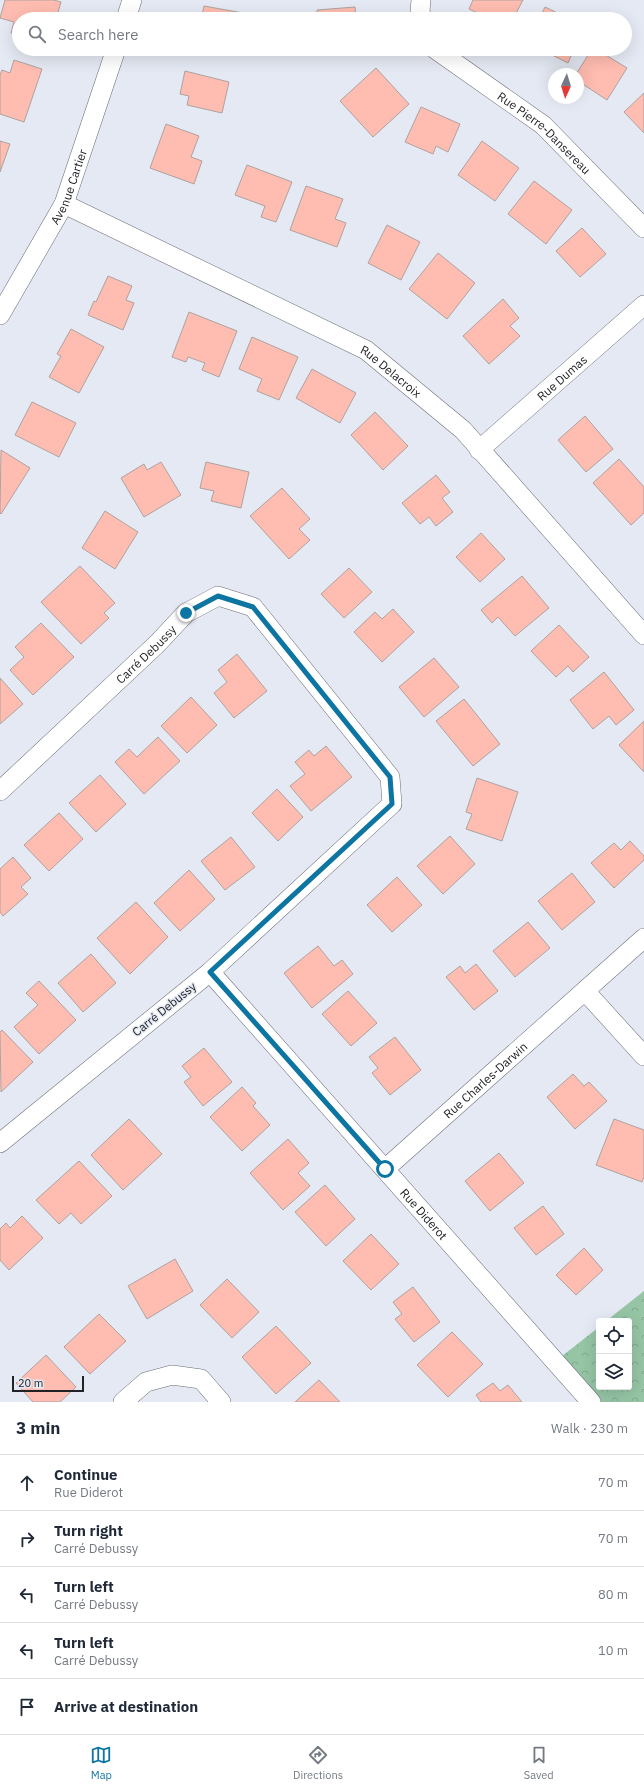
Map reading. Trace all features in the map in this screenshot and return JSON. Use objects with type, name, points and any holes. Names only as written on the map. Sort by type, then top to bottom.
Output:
[{"type":"street","points":[[128,12],[132,0]]},
{"type":"street","points":[[420,12],[421,0]]},
{"type":"street","name":"Avenue Cartier","points":[[0,315],[64,204],[114,56]]},
{"type":"street","name":"Rue Pierre-Dansereau","points":[[445,56],[543,125],[644,228]]},
{"type":"street","name":"Rue Delacroix","points":[[64,204],[366,350],[462,430],[644,635]]},
{"type":"street","name":"Rue Dumas","points":[[479,450],[644,305]]},
{"type":"street","name":"Carré Debussy","points":[[0,791],[157,644],[186,613],[218,596],[253,607],[390,777],[392,804],[210,972],[0,1143]]},
{"type":"street","name":"Rue Charles-Darwin","points":[[385,1169],[644,938]]},
{"type":"street","name":"Rue Diderot","points":[[210,972],[591,1402]]},
{"type":"street","points":[[585,991],[644,1056]]},
{"type":"street","points":[[122,1402],[146,1382],[172,1375],[201,1379],[221,1402]]},
{"type":"green space","points":[[644,1291],[644,1402],[601,1402],[557,1360],[596,1329],[596,1390],[632,1390],[632,1318],[610,1318]]},
{"type":"building","points":[[5,0],[54,0],[61,2],[58,12],[12,12],[12,21],[0,18]]},
{"type":"building","points":[[473,0],[523,0],[517,12],[475,12],[469,9]]},
{"type":"building","points":[[204,6],[237,12],[203,12]]},
{"type":"building","points":[[355,7],[355,12],[317,12],[317,10]]},
{"type":"building","points":[[545,7],[555,12],[542,12]]},
{"type":"building","points":[[554,56],[571,56],[568,63]]},
{"type":"building","points":[[588,56],[607,56],[627,68],[607,100],[584,85],[584,68],[580,68]]},
{"type":"building","points":[[14,60],[42,69],[24,122],[0,114],[0,75],[2,70],[10,73]]},
{"type":"building","points":[[376,68],[409,104],[373,137],[340,101]]},
{"type":"building","points":[[185,71],[229,82],[222,113],[187,105],[189,96],[180,94]]},
{"type":"building","points":[[644,93],[644,133],[624,112]]},
{"type":"building","points":[[421,107],[460,124],[448,152],[436,146],[433,154],[405,142]]},
{"type":"building","points":[[166,124],[199,136],[191,157],[202,161],[194,184],[150,168]]},
{"type":"building","points":[[0,141],[10,144],[0,172]]},
{"type":"building","points":[[482,141],[519,168],[495,201],[458,175]]},
{"type":"building","points":[[247,165],[292,182],[276,222],[261,217],[265,206],[235,195]]},
{"type":"building","points":[[534,181],[572,210],[546,244],[508,214]]},
{"type":"building","points":[[306,186],[343,199],[335,219],[346,223],[337,247],[290,230]]},
{"type":"building","points":[[387,225],[420,242],[401,280],[368,263]]},
{"type":"building","points":[[582,228],[606,254],[580,277],[556,251]]},
{"type":"building","points":[[438,253],[475,283],[447,319],[409,289]]},
{"type":"building","points":[[108,276],[132,286],[126,300],[134,303],[123,330],[88,315]]},
{"type":"building","points":[[503,299],[519,318],[510,326],[520,336],[489,364],[463,336]]},
{"type":"building","points":[[189,312],[237,331],[219,377],[202,370],[205,363],[188,357],[186,362],[172,357]]},
{"type":"building","points":[[71,329],[104,347],[79,393],[49,377],[61,356],[57,354]]},
{"type":"building","points":[[252,337],[298,357],[279,400],[257,391],[262,379],[239,369]]},
{"type":"building","points":[[312,369],[356,393],[340,423],[296,398]]},
{"type":"building","points":[[32,402],[76,423],[59,457],[15,435]]},
{"type":"building","points":[[375,412],[408,446],[383,470],[351,435]]},
{"type":"building","points":[[585,416],[613,449],[586,472],[558,440]]},
{"type":"building","points":[[1,450],[30,468],[1,514],[0,513]]},
{"type":"building","points":[[619,459],[644,487],[644,513],[631,525],[593,483]]},
{"type":"building","points":[[161,462],[181,495],[144,517],[121,478],[144,464],[147,470]]},
{"type":"building","points":[[206,462],[249,472],[241,508],[211,501],[214,491],[200,488]]},
{"type":"building","points":[[436,475],[450,492],[442,498],[453,512],[436,526],[429,517],[420,524],[402,503]]},
{"type":"building","points":[[282,488],[310,519],[299,529],[310,540],[289,559],[250,516]]},
{"type":"building","points":[[105,511],[138,532],[115,569],[82,548]]},
{"type":"building","points":[[481,533],[505,559],[480,582],[456,557]]},
{"type":"building","points":[[80,566],[115,603],[104,613],[109,618],[81,644],[41,602]]},
{"type":"building","points":[[349,568],[372,592],[344,618],[321,594]]},
{"type":"building","points":[[522,576],[549,608],[515,636],[498,617],[492,623],[481,610]]},
{"type":"building","points":[[393,609],[414,632],[382,662],[354,632],[375,612],[382,619]]},
{"type":"building","points":[[41,623],[74,657],[33,695],[10,670],[24,657],[15,647]]},
{"type":"building","points":[[559,625],[589,657],[573,672],[568,666],[556,677],[531,651]]},
{"type":"building","points":[[237,654],[267,691],[234,718],[214,693],[227,682],[218,670]]},
{"type":"building","points":[[434,658],[459,687],[424,717],[399,687]]},
{"type":"building","points":[[604,672],[634,710],[616,725],[609,716],[593,729],[570,700]]},
{"type":"building","points":[[0,678],[23,704],[0,724]]},
{"type":"building","points":[[191,697],[217,725],[187,753],[161,726]]},
{"type":"building","points":[[464,699],[500,744],[473,766],[436,721]]},
{"type":"building","points":[[644,721],[644,772],[619,745]]},
{"type":"building","points":[[158,737],[180,761],[144,794],[115,762],[129,749],[137,757]]},
{"type":"building","points":[[326,746],[352,777],[311,811],[290,786],[305,774],[295,762],[309,750],[314,756]]},
{"type":"building","points":[[100,775],[126,804],[96,832],[69,803]]},
{"type":"building","points":[[477,778],[518,792],[502,841],[466,829],[472,814],[466,812]]},
{"type":"building","points":[[277,789],[303,817],[278,841],[252,813]]},
{"type":"building","points":[[59,813],[83,839],[49,871],[24,845]]},
{"type":"building","points":[[450,836],[475,864],[443,894],[417,866]]},
{"type":"building","points":[[231,837],[255,867],[225,890],[201,861]]},
{"type":"building","points":[[630,841],[644,856],[644,860],[614,888],[591,863],[614,843],[621,850]]},
{"type":"building","points":[[13,857],[31,878],[21,887],[28,894],[3,916],[0,912],[0,869]]},
{"type":"building","points":[[189,870],[215,899],[180,931],[154,903]]},
{"type":"building","points":[[572,873],[595,902],[562,930],[538,901]]},
{"type":"building","points":[[397,877],[422,905],[392,932],[367,905]]},
{"type":"building","points":[[136,902],[168,937],[130,974],[97,938]]},
{"type":"building","points":[[528,922],[550,948],[515,977],[493,951]]},
{"type":"building","points":[[318,946],[334,966],[342,960],[353,974],[312,1008],[284,973]]},
{"type":"building","points":[[91,954],[116,983],[83,1012],[58,983]]},
{"type":"building","points":[[476,964],[498,991],[474,1010],[446,977],[460,966],[465,973]]},
{"type":"building","points":[[39,981],[76,1020],[39,1054],[14,1027],[38,1005],[26,993]]},
{"type":"building","points":[[348,991],[377,1023],[351,1046],[322,1014]]},
{"type":"building","points":[[2,1030],[33,1062],[1,1092],[0,1032]]},
{"type":"building","points":[[395,1037],[421,1070],[390,1095],[372,1073],[378,1068],[369,1057]]},
{"type":"building","points":[[204,1048],[232,1082],[203,1106],[184,1082],[191,1077],[182,1066]]},
{"type":"building","points":[[573,1074],[584,1086],[589,1082],[607,1101],[575,1129],[547,1097]]},
{"type":"building","points":[[242,1087],[256,1103],[253,1106],[270,1125],[242,1151],[210,1117]]},
{"type":"building","points":[[129,1119],[162,1154],[123,1190],[91,1155]]},
{"type":"building","points":[[614,1119],[644,1130],[644,1177],[642,1182],[596,1165]]},
{"type":"building","points":[[288,1139],[309,1163],[298,1173],[310,1186],[283,1210],[250,1173]]},
{"type":"building","points":[[499,1153],[524,1183],[490,1211],[465,1181]]},
{"type":"building","points":[[79,1161],[112,1196],[81,1224],[71,1213],[59,1224],[36,1200]]},
{"type":"building","points":[[325,1185],[355,1219],[326,1246],[295,1212]]},
{"type":"building","points":[[543,1206],[564,1234],[536,1255],[514,1228]]},
{"type":"building","points":[[22,1216],[43,1238],[9,1270],[0,1260],[0,1229],[6,1223],[10,1228]]},
{"type":"building","points":[[371,1234],[399,1264],[371,1290],[343,1261]]},
{"type":"building","points":[[584,1248],[603,1270],[576,1295],[556,1275]]},
{"type":"building","points":[[175,1259],[193,1291],[147,1319],[128,1286]]},
{"type":"building","points":[[227,1279],[259,1312],[232,1338],[200,1305]]},
{"type":"building","points":[[413,1287],[440,1322],[414,1342],[395,1319],[402,1314],[393,1302]]},
{"type":"building","points":[[99,1314],[126,1341],[90,1374],[64,1347]]},
{"type":"building","points":[[276,1326],[311,1363],[276,1394],[242,1357]]},
{"type":"building","points":[[452,1332],[483,1364],[448,1397],[417,1365]]},
{"type":"building","points":[[46,1355],[76,1387],[60,1402],[33,1402],[16,1383]]},
{"type":"building","points":[[319,1380],[340,1402],[295,1402]]},
{"type":"building","points":[[493,1383],[500,1391],[508,1385],[522,1402],[481,1402],[476,1395]]},
{"type":"route","points":[[186,613],[218,596],[253,607],[390,777],[392,804],[210,972],[385,1169]]}]
